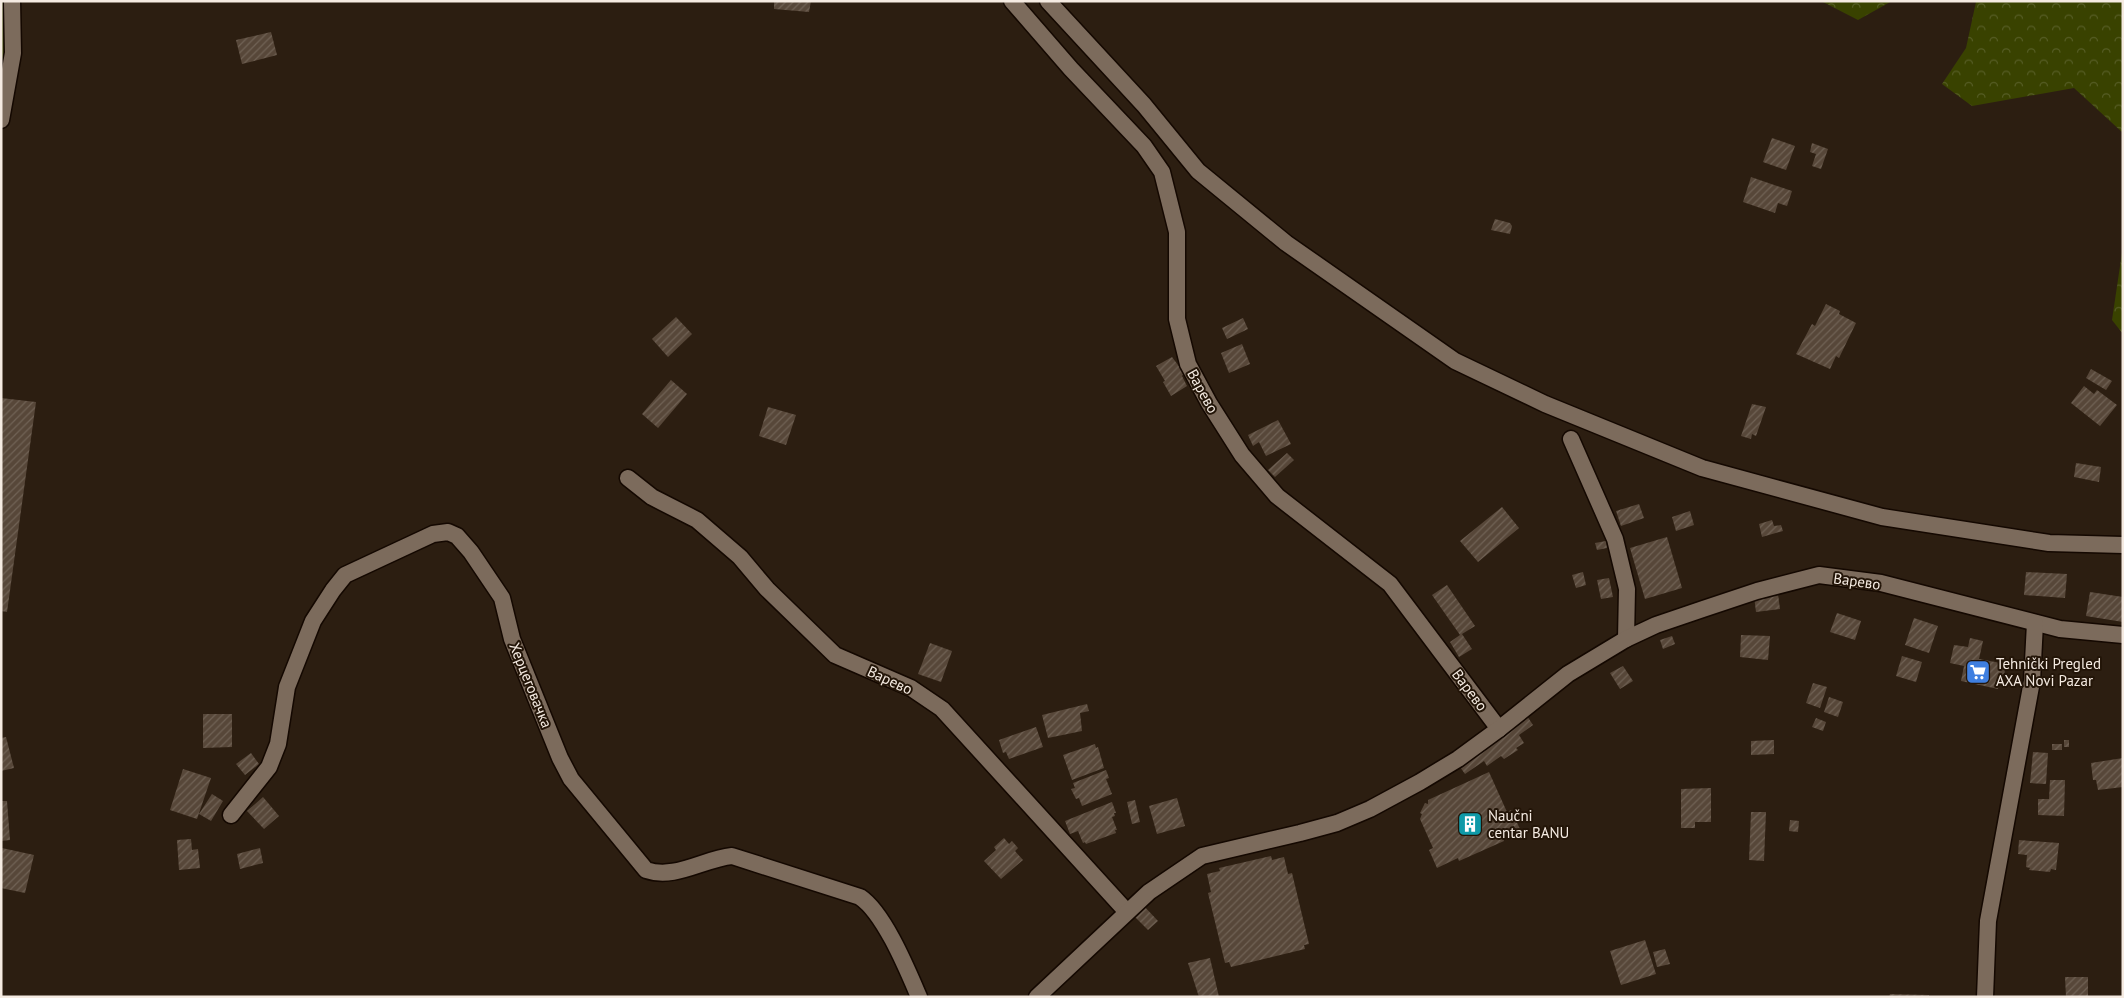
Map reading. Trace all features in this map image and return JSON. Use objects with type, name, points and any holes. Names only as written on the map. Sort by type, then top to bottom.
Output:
[{"type":"street","points":[[1,120],[13,53],[12,1]]},
{"type":"street","name":"Варево","points":[[1012,1],[1071,69],[1144,146],[1162,172],[1177,232],[1177,319],[1188,364],[1209,403],[1242,455],[1277,496],[1390,584],[1499,729]]},
{"type":"street","points":[[1048,1],[1144,105],[1198,171],[1294,248],[1456,361],[1545,404],[1702,468],[1882,517],[2049,543],[2123,545]]},
{"type":"street","points":[[1144,146],[1167,132]]},
{"type":"street","points":[[1571,439],[1615,539],[1628,589],[1626,639]]},
{"type":"street","name":"Варево","points":[[628,478],[652,497],[697,520],[740,556],[767,589],[835,655],[911,688],[942,709],[1127,912]]},
{"type":"street","name":"Херцеговачка","points":[[231,815],[269,767],[278,744],[287,687],[313,621],[344,575],[433,534],[448,532],[458,536],[502,598],[512,639],[560,758],[571,779],[646,870],[657,874],[672,873],[720,857],[732,856],[860,897],[871,904],[900,955],[919,997]]},
{"type":"street","name":"Варево","points":[[1037,997],[1149,892],[1202,856],[1337,823],[1370,809],[1427,778],[1499,729],[1568,674],[1626,639],[1656,625],[1721,603],[1757,591],[1819,575],[1881,583],[2034,624],[2060,629],[2123,635]]},
{"type":"street","points":[[1985,997],[1988,920],[2032,681],[2034,624]]},
{"type":"green space","points":[[1,1],[12,1],[1,120]]},
{"type":"green space","points":[[1821,1],[1892,1],[1858,20]]},
{"type":"green space","points":[[1973,1],[2123,1],[2123,133],[2074,88],[1972,106],[1942,84],[1966,48],[1976,2]]},
{"type":"green space","points":[[2123,246],[2123,334],[2112,320]]},
{"type":"building","points":[[774,1],[811,1],[809,12],[774,9]]},
{"type":"building","points":[[271,32],[277,55],[242,64],[236,40]]},
{"type":"building","points":[[1772,138],[1795,146],[1786,170],[1763,162]]},
{"type":"building","points":[[1812,143],[1828,149],[1821,169],[1812,166],[1816,154],[1810,152]]},
{"type":"building","points":[[1751,177],[1792,191],[1787,206],[1778,203],[1775,213],[1743,202]]},
{"type":"building","points":[[1495,219],[1510,223],[1512,226],[1510,234],[1491,230]]},
{"type":"building","points":[[1826,304],[1840,311],[1839,314],[1856,323],[1839,358],[1836,356],[1830,369],[1796,354],[1812,324],[1815,326]]},
{"type":"building","points":[[676,317],[692,334],[668,357],[652,339]]},
{"type":"building","points":[[1243,318],[1248,329],[1227,339],[1222,328]]},
{"type":"building","points":[[1242,344],[1250,364],[1229,373],[1221,353]]},
{"type":"building","points":[[1172,357],[1184,373],[1182,376],[1187,386],[1171,396],[1156,366]]},
{"type":"building","points":[[2091,369],[2112,381],[2106,390],[2086,378]]},
{"type":"building","points":[[671,380],[687,394],[658,428],[642,414]]},
{"type":"building","points":[[2084,386],[2094,394],[2097,390],[2117,405],[2100,426],[2071,403]]},
{"type":"building","points":[[1,398],[36,402],[7,612],[1,611]]},
{"type":"building","points":[[1752,404],[1766,407],[1756,436],[1752,434],[1751,439],[1741,436]]},
{"type":"building","points":[[768,407],[796,415],[786,445],[759,436]]},
{"type":"building","points":[[1278,420],[1291,444],[1266,456],[1259,442],[1253,446],[1248,435]]},
{"type":"building","points":[[1287,453],[1294,460],[1275,477],[1268,470]]},
{"type":"building","points":[[2076,463],[2101,467],[2099,482],[2074,477]]},
{"type":"building","points":[[1639,504],[1644,518],[1621,526],[1616,511]]},
{"type":"building","points":[[1502,507],[1519,528],[1478,562],[1460,541]]},
{"type":"building","points":[[1690,511],[1694,525],[1676,531],[1672,517]]},
{"type":"building","points":[[1772,520],[1774,526],[1781,525],[1783,531],[1762,537],[1759,524]]},
{"type":"building","points":[[1667,537],[1682,588],[1645,599],[1630,548]]},
{"type":"building","points":[[1606,541],[1607,548],[1597,550],[1595,543]]},
{"type":"building","points":[[1583,572],[1586,585],[1576,588],[1572,575]]},
{"type":"building","points":[[2026,572],[2067,574],[2065,598],[2024,595]]},
{"type":"building","points":[[1609,578],[1613,597],[1601,599],[1597,580]]},
{"type":"building","points":[[1447,585],[1475,626],[1462,634],[1472,649],[1459,657],[1450,642],[1460,635],[1432,595]]},
{"type":"building","points":[[2090,592],[2123,597],[2123,622],[2086,616]]},
{"type":"building","points":[[1778,594],[1780,609],[1756,612],[1754,596]]},
{"type":"building","points":[[1837,613],[1861,621],[1855,640],[1830,632]]},
{"type":"building","points":[[1914,618],[1938,626],[1929,653],[1905,645]]},
{"type":"building","points":[[1741,635],[1770,636],[1768,660],[1740,657]]},
{"type":"building","points":[[1672,636],[1675,644],[1663,649],[1660,640]]},
{"type":"building","points":[[1970,638],[1983,641],[1979,659],[2006,664],[1998,689],[1961,681],[1964,666],[1950,663],[1954,645],[1968,647]]},
{"type":"building","points":[[930,643],[952,651],[941,682],[918,674]]},
{"type":"building","points":[[1902,656],[1922,662],[1916,682],[1896,676]]},
{"type":"building","points":[[1623,666],[1633,681],[1620,689],[1610,673]]},
{"type":"building","points":[[1813,683],[1827,687],[1820,708],[1806,703]]},
{"type":"building","points":[[1829,697],[1843,702],[1838,717],[1824,712]]},
{"type":"building","points":[[1087,704],[1089,711],[1080,713],[1082,731],[1048,738],[1042,715]]},
{"type":"building","points":[[1525,713],[1533,725],[1519,735],[1524,743],[1516,748],[1518,750],[1504,759],[1501,756],[1487,766],[1484,761],[1465,774],[1460,767]]},
{"type":"building","points":[[203,714],[232,714],[232,747],[203,748]]},
{"type":"building","points":[[1816,718],[1826,722],[1823,731],[1812,727]]},
{"type":"building","points":[[1036,727],[1043,747],[1009,759],[1006,752],[1003,753],[999,740]]},
{"type":"building","points":[[6,737],[14,768],[1,771],[1,738]]},
{"type":"building","points":[[1774,740],[1774,754],[1751,755],[1751,741]]},
{"type":"building","points":[[2064,740],[2069,740],[2069,747],[2064,747]]},
{"type":"building","points":[[1095,744],[1096,748],[1098,747],[1104,768],[1072,780],[1063,755]]},
{"type":"building","points":[[2052,744],[2062,744],[2062,750],[2052,750]]},
{"type":"building","points":[[2033,752],[2048,753],[2046,784],[2030,783]]},
{"type":"building","points":[[251,753],[259,764],[245,775],[236,764]]},
{"type":"building","points":[[2123,758],[2123,787],[2098,790],[2096,780],[2093,780],[2091,763]]},
{"type":"building","points":[[183,769],[211,778],[197,819],[170,810]]},
{"type":"building","points":[[1106,770],[1109,778],[1106,779],[1112,794],[1082,806],[1079,798],[1076,799],[1071,789],[1075,788],[1073,783]]},
{"type":"building","name":"Naučni centar BANU","points":[[1489,772],[1507,812],[1511,810],[1520,829],[1503,838],[1504,841],[1459,861],[1458,858],[1437,868],[1429,850],[1433,848],[1420,819],[1422,814],[1420,813],[1425,803],[1428,804],[1428,800]]},
{"type":"building","points":[[2050,780],[2065,780],[2064,816],[2038,815],[2038,799],[2049,799]]},
{"type":"building","points":[[1711,788],[1711,822],[1695,822],[1695,828],[1681,828],[1681,789]]},
{"type":"building","points":[[212,794],[223,801],[211,821],[199,814]]},
{"type":"building","points":[[263,797],[279,816],[264,829],[247,811]]},
{"type":"building","points":[[1177,798],[1185,826],[1157,834],[1149,806]]},
{"type":"building","points":[[1135,800],[1140,822],[1132,824],[1127,802]]},
{"type":"building","points":[[1,801],[7,801],[10,840],[1,841]]},
{"type":"building","points":[[1112,802],[1116,813],[1112,817],[1117,830],[1115,830],[1116,833],[1086,844],[1085,842],[1083,843],[1078,831],[1070,834],[1065,821]]},
{"type":"building","points":[[1751,812],[1766,812],[1764,861],[1749,860]]},
{"type":"building","points":[[1790,820],[1799,821],[1798,832],[1789,831]]},
{"type":"building","points":[[1004,838],[1009,844],[1012,841],[1018,848],[1015,851],[1023,860],[1001,879],[984,861],[996,850],[994,847]]},
{"type":"building","points":[[191,839],[192,850],[198,849],[200,868],[179,870],[177,840]]},
{"type":"building","points":[[2019,840],[2059,843],[2056,870],[2051,869],[2050,872],[2029,870],[2030,868],[2026,867],[2027,855],[2018,854]]},
{"type":"building","points":[[2,848],[34,855],[25,893],[1,888]]},
{"type":"building","points":[[260,848],[263,863],[240,869],[237,854]]},
{"type":"building","points":[[1271,856],[1272,860],[1284,857],[1288,874],[1292,873],[1309,944],[1304,945],[1305,949],[1231,967],[1229,962],[1225,963],[1208,893],[1211,892],[1207,874],[1220,871],[1219,868]]},
{"type":"building","points":[[1142,904],[1158,921],[1148,930],[1132,914]]},
{"type":"building","points":[[1645,940],[1656,974],[1621,985],[1610,951]]},
{"type":"building","points":[[1665,949],[1670,964],[1657,967],[1653,952]]},
{"type":"building","points":[[1210,958],[1219,997],[1199,997],[1188,963]]},
{"type":"building","points":[[2065,977],[2088,977],[2088,997],[2066,997]]},
{"type":"building","points":[[1890,994],[1929,995],[1929,997],[1889,997]]},
{"type":"place","name":"Tehnički Pregled AXA Novi Pazar","points":[[1978,672]]},
{"type":"place","name":"Naučni centar BANU","points":[[1470,824]]}]
